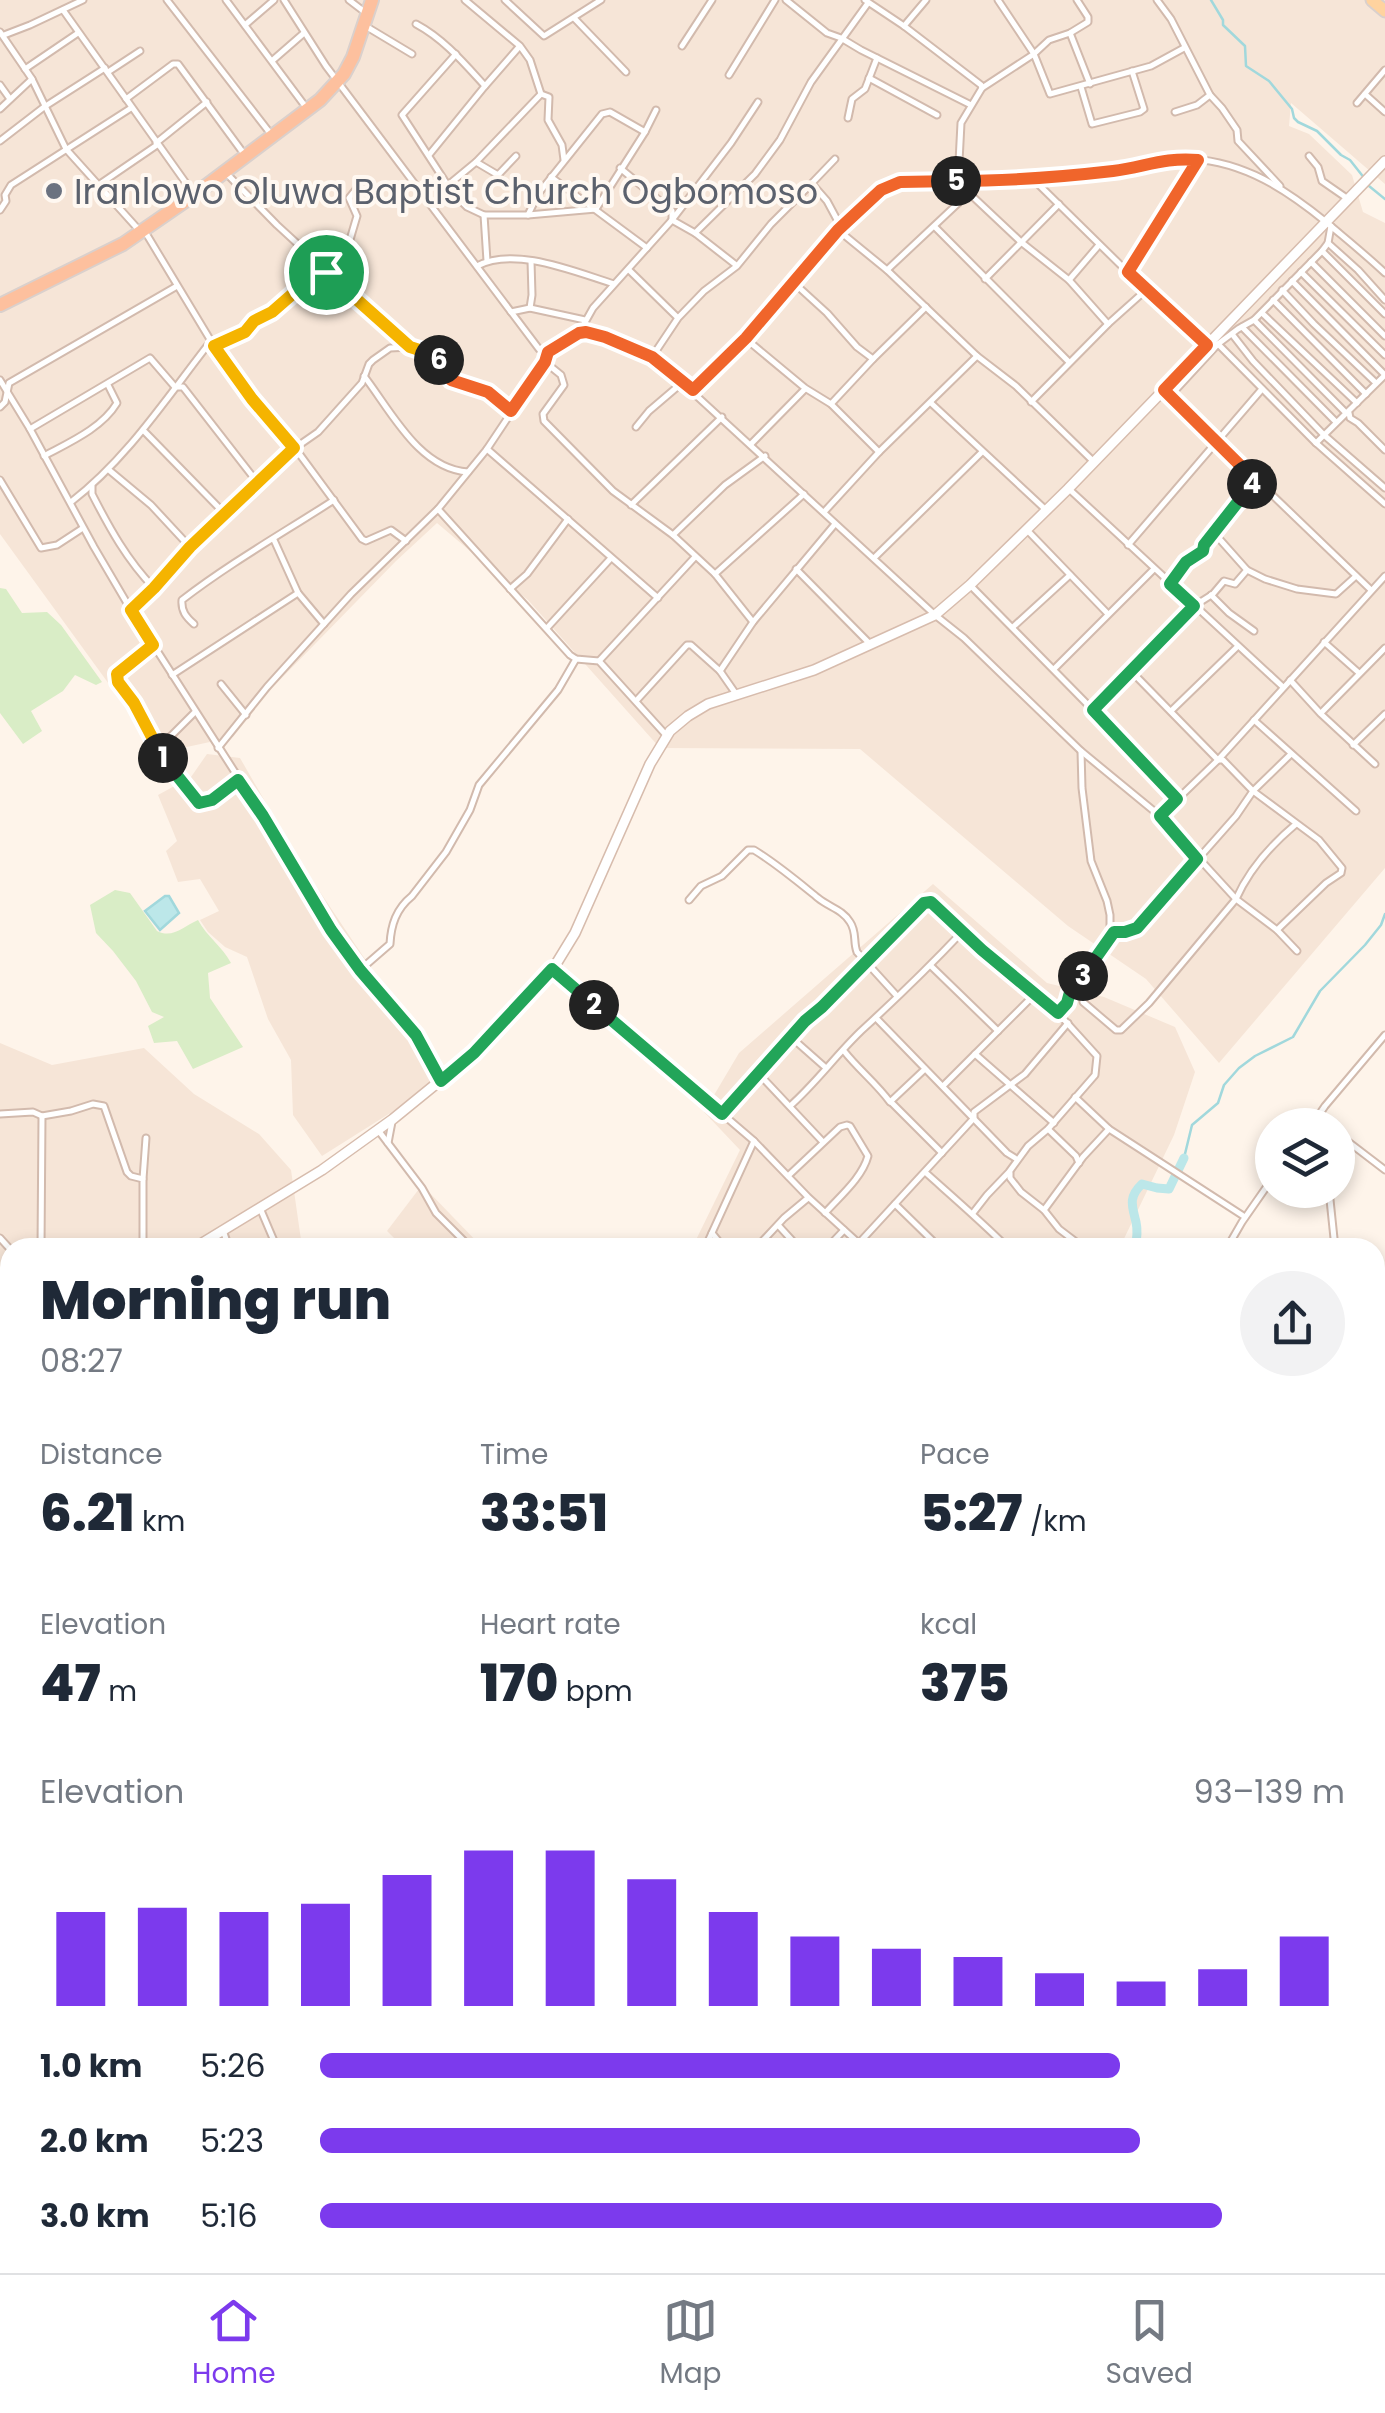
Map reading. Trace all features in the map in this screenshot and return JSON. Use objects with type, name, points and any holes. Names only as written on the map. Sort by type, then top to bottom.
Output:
[{"type":"highway","points":[[0,306],[111,252],[194,196],[328,92],[353,57],[372,0]]},
{"type":"main road","points":[[1372,0],[1385,12]]},
{"type":"main road","points":[[211,1238],[322,1170],[441,1081],[474,1053],[552,969],[575,934],[650,764],[680,722],[698,710],[736,694],[794,678],[934,615],[970,585],[1167,393],[1385,162]]},
{"type":"street","points":[[84,0],[30,26],[1,34],[26,69],[66,150],[138,229],[144,230],[213,344],[362,539],[390,530],[406,541]]},
{"type":"street","points":[[167,0],[272,136]]},
{"type":"street","points":[[226,0],[307,109]]},
{"type":"street","points":[[245,25],[274,0]]},
{"type":"street","points":[[284,0],[338,81],[533,343],[548,352],[586,332],[652,357],[964,638],[1081,751],[1160,816],[1236,899],[1297,950]]},
{"type":"street","points":[[348,0],[366,20],[412,54]]},
{"type":"street","points":[[465,0],[520,46],[530,60],[541,94]]},
{"type":"street","points":[[505,0],[544,36],[601,0]]},
{"type":"street","points":[[682,46],[712,0]]},
{"type":"street","points":[[728,75],[775,0]]},
{"type":"street","points":[[786,0],[825,32],[972,105]]},
{"type":"street","points":[[904,26],[926,0]]},
{"type":"street","points":[[998,0],[1034,54],[1050,94],[1151,66],[1184,48]]},
{"type":"street","points":[[958,181],[961,123],[982,88],[1049,40],[1088,22],[1077,0]]},
{"type":"street","points":[[1157,0],[1210,95],[1237,130],[1238,141],[1282,190]]},
{"type":"street","points":[[695,233],[755,174],[867,1],[982,88]]},
{"type":"street","points":[[63,10],[194,196]]},
{"type":"street","points":[[574,18],[626,72]]},
{"type":"street","points":[[416,24],[456,54],[484,86]]},
{"type":"street","points":[[272,60],[305,32]]},
{"type":"street","points":[[26,69],[78,33]]},
{"type":"street","points":[[1070,33],[1090,84]]},
{"type":"street","points":[[429,155],[520,46]]},
{"type":"street","points":[[0,130],[3,139],[44,107],[140,50]]},
{"type":"street","points":[[456,54],[402,115],[447,186],[468,207],[484,215],[596,209]]},
{"type":"street","points":[[848,118],[852,99],[865,89],[877,58]]},
{"type":"street","points":[[126,99],[178,64],[246,156]]},
{"type":"street","points":[[1357,103],[1385,70]]},
{"type":"street","points":[[1080,86],[1092,124],[1140,112],[1144,109],[1132,71]]},
{"type":"street","points":[[869,78],[937,116]]},
{"type":"street","points":[[0,108],[32,80]]},
{"type":"street","points":[[0,85],[10,99]]},
{"type":"street","points":[[541,94],[549,97],[548,120],[562,144],[564,160]]},
{"type":"street","points":[[447,186],[476,162],[541,94]]},
{"type":"street","points":[[1366,94],[1385,112]]},
{"type":"street","points":[[1175,112],[1201,103],[1210,95]]},
{"type":"street","points":[[97,186],[157,145],[207,102]]},
{"type":"street","points":[[579,333],[593,308],[630,270],[732,143],[758,102]]},
{"type":"street","points":[[0,210],[10,185],[132,108]]},
{"type":"street","points":[[596,209],[656,110]]},
{"type":"street","points":[[528,215],[538,194],[606,112],[625,118],[645,132]]},
{"type":"street","points":[[476,162],[498,175],[516,156]]},
{"type":"street","points":[[1309,156],[1322,181],[1348,199]]},
{"type":"street","points":[[652,357],[678,318],[737,266],[771,224],[834,159]]},
{"type":"street","points":[[693,390],[746,338],[840,229],[892,184],[1033,179],[1116,170],[1169,159],[1237,166],[1298,199],[1385,272]]},
{"type":"street","points":[[1128,272],[1198,160]]},
{"type":"street","points":[[620,168],[672,211],[672,220]]},
{"type":"street","points":[[225,172],[326,272],[410,347]]},
{"type":"street","points":[[552,177],[647,248]]},
{"type":"street","points":[[1033,179],[1146,290],[1262,388],[1385,504]]},
{"type":"street","points":[[888,270],[936,227],[969,193],[975,181]]},
{"type":"street","points":[[71,502],[109,470],[213,344],[245,332],[254,321],[326,272],[349,243],[357,216],[349,198],[361,183]]},
{"type":"street","points":[[810,185],[828,202],[840,229],[1016,386],[1094,462]]},
{"type":"street","points":[[969,193],[1020,242],[1069,280],[1108,324]]},
{"type":"street","points":[[985,279],[1059,204]]},
{"type":"street","points":[[484,215],[486,261]]},
{"type":"street","points":[[672,220],[737,266]]},
{"type":"street","points":[[1212,344],[1262,313],[1328,244],[1329,224]]},
{"type":"street","points":[[936,227],[1069,362]]},
{"type":"street","points":[[1328,244],[1385,300]]},
{"type":"street","points":[[1069,280],[1100,245]]},
{"type":"street","points":[[1322,251],[1384,312]]},
{"type":"street","points":[[1349,278],[1369,258]]},
{"type":"street","points":[[476,266],[486,261],[531,260],[614,284]]},
{"type":"street","points":[[530,308],[531,260]]},
{"type":"street","points":[[1311,262],[1385,336]]},
{"type":"street","points":[[630,270],[678,318]]},
{"type":"street","points":[[1301,272],[1385,355]]},
{"type":"street","points":[[1292,281],[1385,375],[1316,443]]},
{"type":"street","points":[[793,282],[873,359]]},
{"type":"street","points":[[0,407],[8,382],[177,286]]},
{"type":"street","points":[[1031,402],[1146,290]]},
{"type":"street","points":[[1282,290],[1376,384]]},
{"type":"street","points":[[1272,300],[1366,394]]},
{"type":"street","points":[[831,404],[926,307]]},
{"type":"street","points":[[511,312],[530,308],[585,320]]},
{"type":"street","points":[[1262,313],[1356,404]]},
{"type":"street","points":[[1254,320],[1385,450]]},
{"type":"street","points":[[1242,327],[1336,422]]},
{"type":"street","points":[[1232,334],[1324,434],[1385,488]]},
{"type":"street","points":[[746,338],[831,404],[879,452]]},
{"type":"street","points":[[131,610],[256,482],[318,432],[357,388],[368,364],[385,351],[396,346],[410,347],[437,358],[451,380],[488,392],[511,411]]},
{"type":"street","points":[[218,748],[324,624],[438,510],[488,449],[548,352]]},
{"type":"street","points":[[824,512],[879,452],[978,356]]},
{"type":"street","points":[[30,428],[150,358],[175,388]]},
{"type":"street","points":[[545,362],[561,375],[564,384],[543,414],[544,421],[614,491],[673,535],[716,574],[752,622]]},
{"type":"street","points":[[364,376],[393,420],[420,448],[446,468],[469,472]]},
{"type":"street","points":[[0,380],[131,610],[263,816],[320,914],[360,970],[416,1035],[441,1081]]},
{"type":"street","points":[[636,427],[683,382]]},
{"type":"street","points":[[44,456],[90,430],[115,408],[118,403],[108,384]]},
{"type":"street","points":[[175,388],[183,387],[256,482]]},
{"type":"street","points":[[751,444],[806,388]]},
{"type":"street","points":[[1128,546],[1262,388]]},
{"type":"street","points":[[1167,393],[1371,590]]},
{"type":"street","points":[[931,403],[1047,510]]},
{"type":"street","points":[[631,505],[722,417]]},
{"type":"street","points":[[143,430],[225,514]]},
{"type":"street","points":[[488,449],[658,598]]},
{"type":"street","points":[[874,558],[982,452]]},
{"type":"street","points":[[673,535],[725,485],[765,456]]},
{"type":"street","points":[[109,470],[151,505],[190,547]]},
{"type":"street","points":[[0,480],[42,548],[57,545],[84,527]]},
{"type":"street","points":[[1170,584],[1186,562],[1203,551],[1255,480]]},
{"type":"street","points":[[92,486],[92,494],[117,542],[154,588]]},
{"type":"street","points":[[1068,489],[1283,688]]},
{"type":"street","points":[[716,574],[804,494]]},
{"type":"street","points":[[194,624],[181,606],[182,600],[334,500]]},
{"type":"street","points":[[438,510],[576,660],[598,661],[667,736]]},
{"type":"street","points":[[510,589],[527,574],[568,519]]},
{"type":"street","points":[[720,671],[752,622],[836,524]]},
{"type":"street","points":[[1027,530],[1108,614]]},
{"type":"street","points":[[1215,534],[1247,570],[1284,586],[1327,594],[1340,592],[1356,576]]},
{"type":"street","points":[[274,540],[298,593],[324,624]]},
{"type":"street","points":[[598,661],[696,556]]},
{"type":"street","points":[[548,628],[610,558]]},
{"type":"street","points":[[796,568],[871,645]]},
{"type":"street","points":[[1054,669],[1154,569]]},
{"type":"street","points":[[1093,710],[1194,606],[1224,580],[1235,584],[1247,570]]},
{"type":"street","points":[[1013,627],[1070,575]]},
{"type":"street","points":[[1160,816],[1218,760],[1385,576]]},
{"type":"street","points":[[970,585],[1177,799]]},
{"type":"street","points":[[172,675],[298,593]]},
{"type":"street","points":[[1211,595],[1254,631]]},
{"type":"street","points":[[1324,642],[1358,673]]},
{"type":"street","points":[[153,645],[116,677],[158,749],[199,803],[212,800],[238,780]]},
{"type":"street","points":[[636,701],[690,645],[720,671],[736,694]]},
{"type":"street","points":[[1171,711],[1237,647]]},
{"type":"street","points":[[1320,714],[1385,648]]},
{"type":"street","points":[[360,970],[388,947],[391,923],[446,852],[479,785],[558,690],[576,660]]},
{"type":"street","points":[[1131,671],[1218,760],[1223,760],[1253,791],[1324,844],[1342,870],[1277,930]]},
{"type":"street","points":[[1290,680],[1320,714],[1375,764]]},
{"type":"street","points":[[220,684],[246,715]]},
{"type":"street","points":[[158,749],[195,712]]},
{"type":"street","points":[[1353,744],[1385,714]]},
{"type":"street","points":[[1254,720],[1356,811]]},
{"type":"street","points":[[1081,751],[1091,861],[1110,915],[1110,937]]},
{"type":"street","points":[[1058,1013],[1114,932],[1137,928],[1236,816],[1253,791],[1292,754]]},
{"type":"street","points":[[1084,1002],[1116,1030],[1121,1030],[1149,1003],[1236,899],[1278,837],[1296,824]]},
{"type":"street","points":[[689,900],[701,886],[722,876],[748,850],[754,850],[848,917],[854,929],[854,946],[898,996]]},
{"type":"street","points":[[722,1114],[805,1021],[924,903],[931,902],[1058,1013],[1097,1056],[1094,1075],[973,1213]]},
{"type":"street","points":[[790,1106],[963,931]]},
{"type":"street","points":[[931,966],[998,1032]]},
{"type":"street","points":[[552,969],[754,1141],[853,1238]]},
{"type":"street","points":[[944,1086],[1035,994]]},
{"type":"street","points":[[877,1019],[1017,1159]]},
{"type":"street","points":[[868,1238],[974,1118],[974,1112],[1025,1074],[1068,1023]]},
{"type":"street","points":[[1325,1108],[1385,1035]]},
{"type":"street","points":[[792,1038],[826,1068]]},
{"type":"street","points":[[844,1051],[942,1153]]},
{"type":"street","points":[[976,1054],[1054,1123]]},
{"type":"street","points":[[890,1102],[926,1068]]},
{"type":"street","points":[[759,1074],[823,1142]]},
{"type":"street","points":[[1075,1097],[1108,1129],[1245,1216]]},
{"type":"street","points":[[0,1114],[33,1112],[42,1116],[101,1104],[130,1176],[142,1178]]},
{"type":"street","points":[[40,1238],[42,1116]]},
{"type":"street","points":[[388,1144],[392,1119]]},
{"type":"street","points":[[788,1176],[847,1124],[868,1156],[860,1172],[825,1213]]},
{"type":"street","points":[[1044,1210],[1079,1159],[1108,1129]]},
{"type":"street","points":[[378,1130],[436,1212],[461,1238]]},
{"type":"street","points":[[1048,1130],[1079,1159]]},
{"type":"street","points":[[143,1238],[146,1138]]},
{"type":"street","points":[[710,1238],[754,1141]]},
{"type":"street","points":[[1355,1147],[1385,1170]]},
{"type":"street","points":[[926,1172],[998,1238]]},
{"type":"street","points":[[1008,1176],[1071,1238]]},
{"type":"street","points":[[766,1238],[808,1198]]},
{"type":"street","points":[[1233,1238],[1255,1202]]},
{"type":"street","points":[[895,1204],[930,1238]]},
{"type":"street","points":[[260,1208],[273,1238]]},
{"type":"street","points":[[1331,1208],[1334,1238]]},
{"type":"street","points":[[778,1225],[790,1238]]},
{"type":"street","points":[[224,1230],[226,1238]]},
{"type":"street","points":[[836,1238],[844,1230]]},
{"type":"street","points":[[712,1233],[716,1238]]},
{"type":"shaded area","points":[[0,0],[1385,0],[1385,184],[1291,103],[1289,126],[1309,134],[1352,175],[1363,212],[1385,223],[1385,868],[1219,1063],[1146,979],[1068,926],[860,749],[660,748],[528,600],[437,523],[273,687],[233,737],[159,753],[0,534]]},
{"type":"shaded area","points":[[207,754],[240,758],[300,862],[441,1081],[322,1156],[293,1115],[291,1060],[268,1019],[247,957],[225,947],[208,932],[200,920],[219,911],[200,879],[178,882],[166,851],[177,841],[158,795],[191,777]]},
{"type":"shaded area","points":[[933,884],[1047,983],[1104,997],[1175,1027],[1195,1072],[1174,1135],[1124,1238],[697,1238],[740,1150],[704,1112],[739,1053]]},
{"type":"shaded area","points":[[0,1043],[52,1065],[144,1048],[194,1094],[259,1134],[291,1170],[301,1238],[0,1238]]},
{"type":"shaded area","points":[[422,1185],[473,1238],[394,1238],[387,1231]]},
{"type":"green space","points":[[0,588],[6,589],[22,613],[47,612],[102,682],[96,685],[75,675],[63,691],[31,711],[42,731],[23,744],[0,713]]},
{"type":"green space","points":[[115,890],[130,893],[157,931],[173,933],[198,920],[231,963],[208,973],[210,998],[243,1047],[193,1069],[177,1041],[154,1043],[148,1026],[164,1017],[152,1012],[136,981],[96,933],[90,905]]},
{"type":"water","points":[[169,896],[179,913],[160,930],[145,911]]},
{"type":"waterway","points":[[1211,0],[1223,25],[1245,46],[1246,66],[1269,81],[1292,109],[1294,118],[1317,131],[1365,179]]},
{"type":"waterway","points":[[1369,186],[1385,199]]},
{"type":"waterway","points":[[1184,1158],[1192,1125],[1218,1103],[1224,1085],[1255,1056],[1293,1037],[1320,991],[1365,945],[1385,914]]},
{"type":"waterway","points":[[1136,1238],[1132,1202],[1135,1193],[1142,1184],[1169,1189],[1184,1158]]},
{"type":"place","name":"Iranlowo Oluwa Baptist Church Ogbomoso","points":[[54,191]]},
{"type":"route","points":[[1159,160],[1198,160],[1128,272],[1207,345],[1164,390],[1255,480],[1203,551],[1186,562],[1170,584],[1194,606],[1093,710],[1177,799],[1160,816],[1197,859],[1137,928],[1114,932],[1058,1013],[931,902],[924,903],[805,1021],[722,1114],[552,969],[474,1053],[441,1081],[416,1035],[331,930],[238,780],[212,800],[199,803],[167,764],[116,677],[153,645],[131,610],[190,547],[294,448],[214,346],[245,332],[254,321],[326,272],[410,347],[437,358],[451,380],[488,392],[511,411],[548,352],[586,332],[652,357],[693,390],[746,338],[838,230],[892,184],[1033,179],[1132,168],[1159,160]]}]
